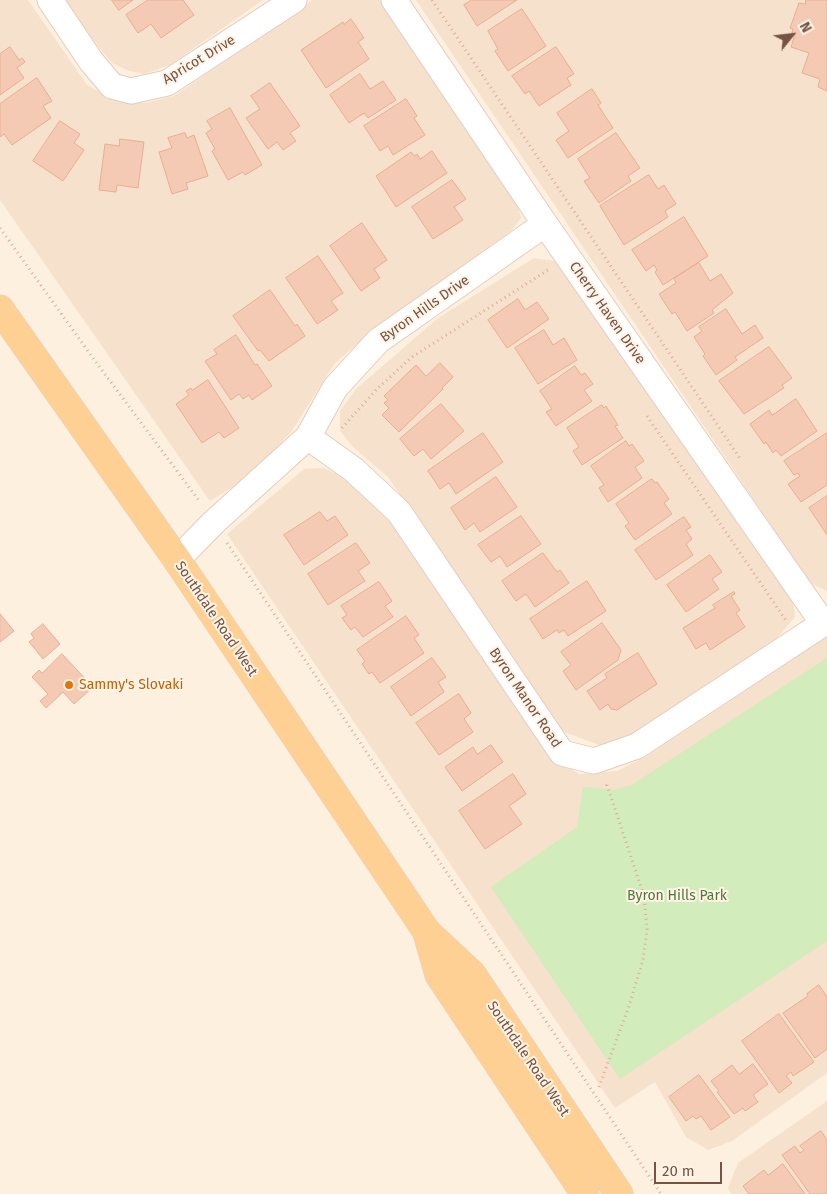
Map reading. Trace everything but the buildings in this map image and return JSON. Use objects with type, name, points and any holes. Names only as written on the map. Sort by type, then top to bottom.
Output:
[{"type":"main road","name":"Southdale Road West","points":[[0,309],[177,560],[427,932],[472,974],[619,1194]]},
{"type":"main road","name":"Southdale Road West","points":[[427,932],[439,975],[585,1194]]},
{"type":"street","name":"Apricot Drive","points":[[50,0],[91,61],[112,86],[131,91],[167,83],[294,0]]},
{"type":"street","name":"Cherry Haven Drive","points":[[394,0],[545,224],[825,622]]},
{"type":"street","name":"Byron Hills Drive","points":[[177,560],[213,523],[308,437],[335,388],[378,342],[545,224]]},
{"type":"street","name":"Byron Manor Road","points":[[308,437],[354,470],[399,512],[562,753],[594,761],[637,746],[825,622]]},
{"type":"path","points":[[432,0],[744,464]]},
{"type":"path","points":[[0,228],[90,354],[197,496]]},
{"type":"path","points":[[340,431],[376,389],[412,357],[548,270]]},
{"type":"path","points":[[643,410],[799,639]]},
{"type":"path","points":[[226,541],[662,1194]]},
{"type":"path","points":[[599,1087],[628,1009],[643,960],[647,929],[644,896],[607,785],[610,779]]},
{"type":"shaded area","points":[[0,0],[28,0],[87,85],[113,99],[145,103],[174,96],[313,0],[380,0],[517,203],[521,218],[511,231],[377,327],[335,363],[291,432],[242,481],[210,501],[0,200]]},
{"type":"shaded area","points":[[65,0],[263,0],[170,65],[144,74],[129,71],[112,63]]},
{"type":"shaded area","points":[[416,0],[827,0],[827,591],[810,583]]},
{"type":"shaded area","points":[[534,258],[555,261],[793,602],[795,617],[778,637],[633,736],[605,747],[561,731],[388,477],[353,447],[340,431],[340,411],[356,389],[438,318]]},
{"type":"shaded area","points":[[324,468],[345,478],[381,509],[546,752],[579,774],[617,771],[647,756],[827,637],[827,1073],[732,1141],[708,1150],[686,1137],[655,1082],[615,1108],[227,534],[304,469]]},
{"type":"shaded area","points":[[827,1101],[827,1194],[731,1194],[728,1188],[738,1163]]},
{"type":"green space","name":"Byron Hills Park","points":[[827,658],[827,941],[620,1079],[491,887],[577,827],[583,787],[615,790],[633,784]]},
{"type":"place","name":"Sammy's Slovaki","points":[[69,685]]}]
